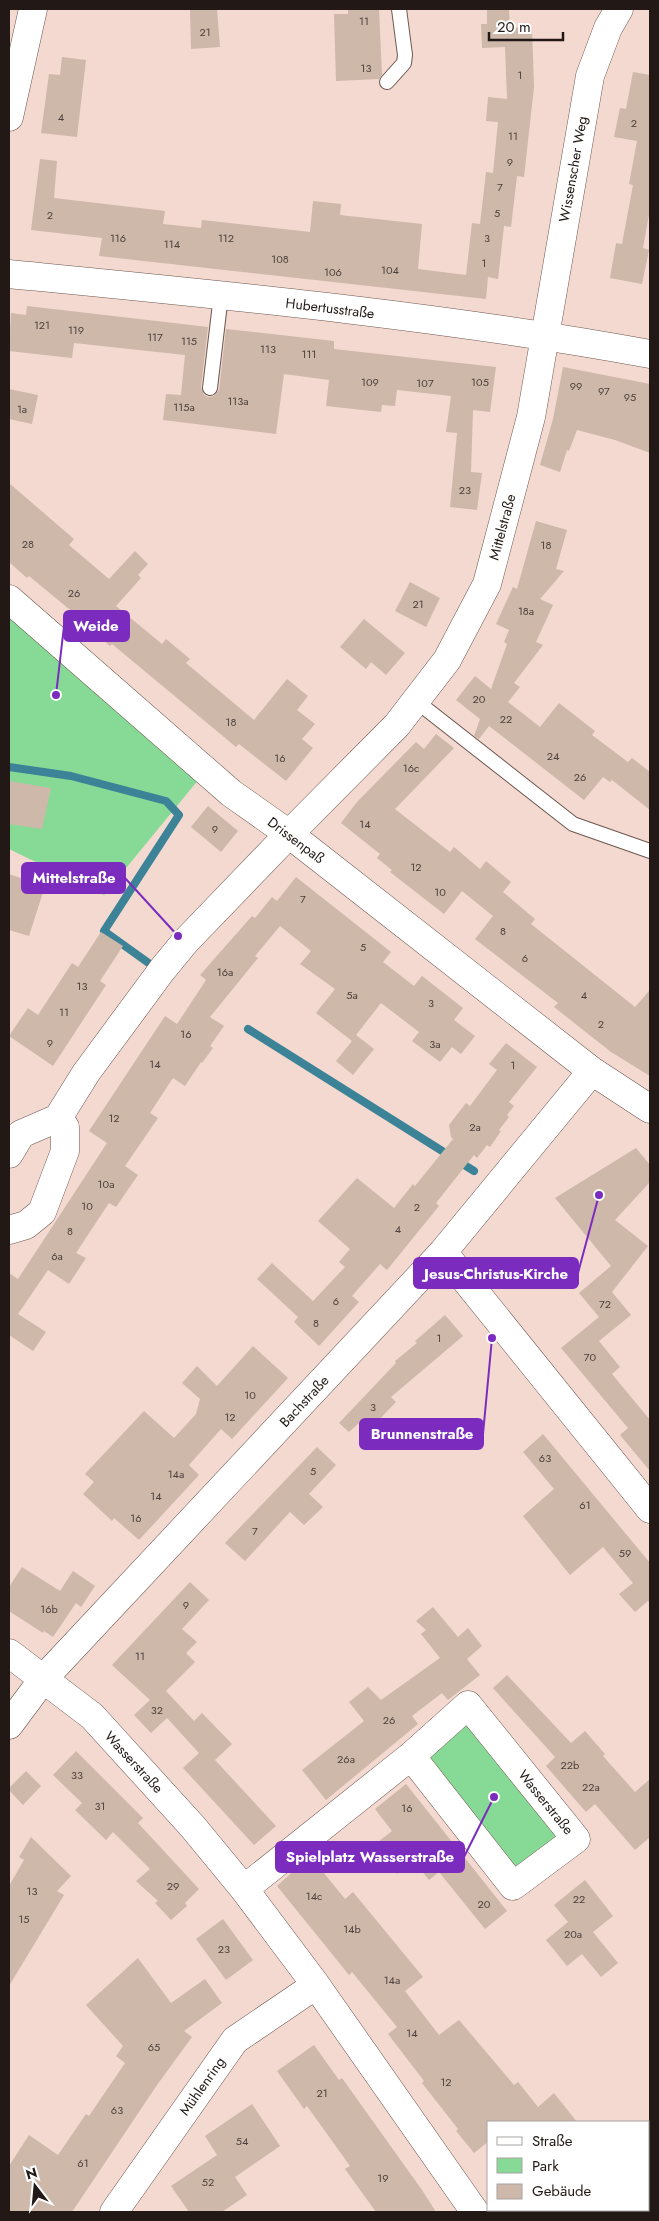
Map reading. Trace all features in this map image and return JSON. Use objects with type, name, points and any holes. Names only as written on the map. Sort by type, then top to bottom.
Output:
[{"type":"street","points":[[9,117],[33,9]]},
{"type":"street","name":"Wissenscher Weg","points":[[544,334],[590,76],[607,15]]},
{"type":"street","name":"Hubertusstraße","points":[[9,274],[221,295],[544,334],[650,354]]},
{"type":"street","name":"Mittelstraße","points":[[58,1118],[86,1073],[162,970],[186,942],[289,834],[396,725],[447,660],[487,584],[531,417],[544,334]]},
{"type":"street","name":"Drissenpaß","points":[[9,600],[231,793],[289,834],[592,1071],[650,1109]]},
{"type":"street","name":"Bachstraße","points":[[9,1725],[44,1678],[443,1252],[592,1071]]},
{"type":"street","points":[[9,1154],[21,1134],[58,1118],[65,1127],[65,1151],[42,1212],[26,1225],[9,1230]]},
{"type":"street","points":[[443,1252],[650,1509]]},
{"type":"street","name":"Wasserstraße","points":[[9,1653],[92,1716],[193,1826],[244,1889],[316,1985],[475,2212]]},
{"type":"street","name":"Wasserstraße","points":[[244,1889],[411,1756],[468,1705],[576,1839],[513,1886],[411,1756]]},
{"type":"street","name":"Mühlenring","points":[[114,2212],[234,2040],[316,1985]]},
{"type":"lane","points":[[387,82],[404,63],[405,55],[399,9]]},
{"type":"lane","points":[[210,388],[221,295]]},
{"type":"lane","points":[[416,701],[573,824],[650,851]]},
{"type":"green space","points":[[9,611],[199,779],[104,895],[9,849]]},
{"type":"green space","points":[[467,1721],[564,1837],[518,1873],[425,1758]]},
{"type":"building","points":[[190,9],[217,9],[220,47],[191,49]]},
{"type":"building","points":[[348,9],[379,9],[382,75],[379,79],[336,81],[334,14],[348,14]]},
{"type":"building","points":[[487,9],[509,9],[510,28],[532,27],[534,87],[524,177],[517,176],[511,227],[504,226],[498,279],[488,277],[486,299],[99,256],[102,238],[31,230],[40,159],[57,161],[54,198],[165,211],[163,224],[201,228],[202,220],[310,232],[313,201],[341,204],[340,215],[422,224],[418,269],[466,275],[472,223],[480,224],[486,172],[493,173],[498,122],[486,121],[488,97],[507,99],[505,47],[482,48],[481,24],[487,24]]},
{"type":"building","points":[[62,57],[86,60],[77,137],[41,133],[49,74],[60,75]]},
{"type":"building","points":[[633,72],[650,75],[650,209],[643,248],[649,250],[642,284],[610,278],[616,243],[622,244],[633,185],[629,184],[637,141],[614,137],[620,108],[626,109]]},
{"type":"building","points":[[27,306],[208,327],[201,387],[204,395],[208,397],[214,396],[219,390],[226,329],[334,341],[334,349],[496,367],[490,412],[473,410],[471,472],[482,473],[477,510],[450,507],[457,433],[446,432],[451,396],[397,390],[395,406],[382,405],[381,412],[326,406],[329,380],[284,374],[276,434],[163,420],[166,394],[181,395],[185,355],[74,343],[72,358],[9,351],[11,313],[26,315]]},
{"type":"building","points":[[563,367],[650,384],[650,453],[615,440],[577,430],[569,451],[567,450],[560,472],[540,465],[553,419]]},
{"type":"building","points":[[9,389],[38,395],[32,424],[9,419]]},
{"type":"building","points":[[9,483],[74,539],[69,545],[109,579],[135,551],[148,564],[138,575],[141,578],[116,606],[162,644],[166,639],[190,659],[186,663],[254,720],[287,679],[308,696],[297,710],[315,724],[302,739],[313,748],[286,781],[239,744],[236,747],[112,644],[110,646],[96,634],[97,632],[29,576],[27,578],[9,562]]},
{"type":"building","points":[[536,521],[567,530],[556,569],[564,571],[540,599],[553,605],[536,642],[543,645],[514,683],[520,687],[508,702],[540,727],[559,703],[595,731],[592,735],[628,762],[632,758],[650,772],[650,810],[612,780],[610,782],[603,777],[584,800],[489,726],[479,739],[474,736],[480,719],[456,700],[475,676],[491,689],[507,644],[504,642],[509,630],[496,624],[513,587],[517,589]]},
{"type":"building","points":[[410,582],[440,598],[426,627],[395,611]]},
{"type":"building","points":[[364,619],[405,653],[386,675],[371,662],[366,669],[340,647]]},
{"type":"building","points":[[436,734],[454,748],[395,809],[450,852],[454,847],[480,869],[486,861],[511,882],[503,892],[535,919],[531,924],[635,1007],[650,990],[650,1076],[611,1052],[554,1007],[558,1003],[475,939],[493,916],[462,891],[444,914],[390,872],[392,870],[377,858],[380,854],[341,823],[357,802],[416,742],[424,749]]},
{"type":"building","points":[[9,781],[51,788],[42,829],[9,824]]},
{"type":"building","points":[[208,806],[238,831],[221,852],[191,827]]},
{"type":"building","points":[[9,874],[45,886],[29,936],[9,930]]},
{"type":"building","points":[[296,877],[391,952],[383,962],[414,986],[422,976],[463,1008],[454,1020],[475,1036],[461,1054],[452,1047],[440,1062],[412,1041],[419,1032],[381,1003],[356,1035],[374,1049],[353,1075],[336,1061],[352,1041],[316,1013],[335,989],[300,964],[311,951],[280,926],[255,956],[258,958],[210,1017],[224,1026],[210,1046],[213,1048],[185,1086],[173,1078],[150,1113],[158,1118],[125,1166],[138,1175],[116,1207],[109,1203],[76,1253],[86,1258],[69,1284],[48,1270],[18,1314],[46,1332],[33,1351],[9,1335],[9,1273],[18,1279],[107,1143],[89,1131],[165,1016],[177,1024],[206,980],[200,975],[252,916],[255,918],[272,897],[277,901]]},
{"type":"building","points":[[101,932],[123,946],[100,981],[106,985],[53,1066],[9,1036],[28,1008],[38,1015],[72,963],[78,967]]},
{"type":"building","points":[[506,1043],[537,1067],[509,1102],[514,1106],[507,1115],[509,1117],[499,1130],[501,1131],[490,1147],[487,1145],[477,1158],[474,1155],[436,1203],[439,1206],[387,1270],[380,1264],[352,1296],[359,1302],[319,1346],[294,1322],[298,1317],[257,1279],[272,1263],[313,1301],[345,1267],[339,1262],[350,1249],[318,1221],[357,1178],[394,1208],[413,1184],[415,1186],[453,1139],[449,1125],[466,1103],[470,1106],[497,1070],[489,1064]]},
{"type":"building","points":[[636,1148],[650,1165],[650,1182],[615,1220],[648,1246],[612,1292],[631,1315],[599,1341],[620,1367],[612,1374],[650,1420],[650,1471],[620,1435],[628,1428],[561,1348],[599,1317],[579,1293],[611,1266],[555,1198]]},
{"type":"building","points":[[445,1315],[463,1336],[391,1397],[396,1402],[369,1430],[360,1422],[349,1432],[339,1423],[396,1363],[395,1361],[417,1343],[415,1341]]},
{"type":"building","points":[[253,1346],[288,1378],[232,1439],[221,1429],[189,1465],[199,1475],[139,1540],[114,1518],[112,1521],[83,1494],[94,1482],[85,1474],[144,1411],[174,1438],[196,1414],[200,1399],[182,1383],[197,1366],[217,1386]]},
{"type":"building","points":[[543,1434],[650,1563],[650,1604],[648,1601],[635,1612],[619,1594],[633,1583],[603,1547],[570,1575],[523,1516],[554,1489],[523,1452]]},
{"type":"building","points":[[317,1447],[336,1465],[309,1494],[323,1507],[304,1525],[290,1512],[245,1561],[225,1543]]},
{"type":"building","points":[[22,1567],[60,1591],[73,1571],[95,1586],[81,1607],[76,1603],[53,1637],[44,1631],[43,1633],[9,1611],[9,1587]]},
{"type":"building","points":[[190,1582],[209,1600],[182,1629],[197,1642],[186,1653],[195,1662],[166,1691],[194,1721],[202,1713],[232,1744],[215,1760],[276,1826],[254,1845],[183,1768],[199,1753],[167,1718],[151,1733],[134,1715],[150,1700],[112,1665]]},
{"type":"building","points":[[433,1607],[458,1637],[468,1628],[482,1646],[467,1659],[480,1675],[448,1700],[442,1693],[412,1716],[418,1724],[326,1800],[302,1770],[364,1721],[349,1702],[368,1687],[381,1700],[440,1658],[421,1634],[426,1630],[416,1621]]},
{"type":"building","points":[[507,1675],[571,1743],[585,1731],[605,1754],[603,1756],[635,1792],[650,1779],[650,1837],[635,1850],[595,1804],[586,1812],[546,1766],[555,1757],[493,1688]]},
{"type":"building","points":[[76,1751],[143,1818],[138,1823],[199,1889],[185,1903],[187,1906],[171,1920],[155,1903],[158,1901],[136,1881],[150,1869],[113,1832],[106,1840],[75,1810],[82,1803],[53,1775]]},
{"type":"building","points":[[26,1771],[41,1786],[23,1805],[9,1788]]},
{"type":"building","points":[[406,1784],[507,1911],[485,1929],[439,1872],[429,1880],[413,1860],[397,1874],[388,1864],[380,1871],[365,1852],[392,1831],[375,1809]]},
{"type":"building","points":[[31,1837],[71,1876],[57,1891],[64,1895],[9,1986],[9,1886],[24,1860],[19,1857]]},
{"type":"building","points":[[310,1856],[345,1899],[353,1892],[423,1977],[405,1991],[439,2035],[459,2020],[514,2085],[518,2082],[538,2107],[554,2093],[576,2121],[487,2121],[487,2143],[474,2153],[456,2131],[458,2129],[422,2083],[424,2081],[388,2034],[397,2027],[352,1972],[349,1975],[277,1886]]},
{"type":"building","points":[[585,1880],[613,1916],[593,1932],[618,1963],[601,1977],[582,1954],[567,1966],[546,1940],[568,1922],[554,1905]]},
{"type":"building","points":[[223,1919],[253,1960],[226,1980],[196,1939]]},
{"type":"building","points":[[138,1958],[171,2003],[205,1979],[222,2003],[184,2031],[192,2037],[157,2085],[72,2212],[9,2212],[9,2166],[29,2135],[58,2155],[86,2114],[89,2116],[125,2063],[116,2056],[123,2046],[86,2005]]},
{"type":"building","points":[[314,2045],[339,2080],[342,2078],[436,2212],[376,2212],[345,2169],[350,2166],[307,2106],[304,2109],[277,2071]]},
{"type":"building","points":[[252,2104],[280,2146],[235,2177],[247,2195],[222,2212],[189,2212],[171,2186],[217,2155],[205,2136]]},
{"type":"waterway","points":[[9,767],[71,776],[166,801],[179,815],[104,931],[150,964]]},
{"type":"waterway","points":[[248,1029],[474,1171]]},
{"type":"place","name":"Weide","points":[[56,695]]},
{"type":"place","name":"Mittelstraße","points":[[178,936]]},
{"type":"place","name":"Jesus-Christus-Kirche","points":[[599,1195]]},
{"type":"place","name":"Brunnenstraße","points":[[492,1338]]},
{"type":"place","name":"Spielplatz Wasserstraße","points":[[494,1797]]}]
